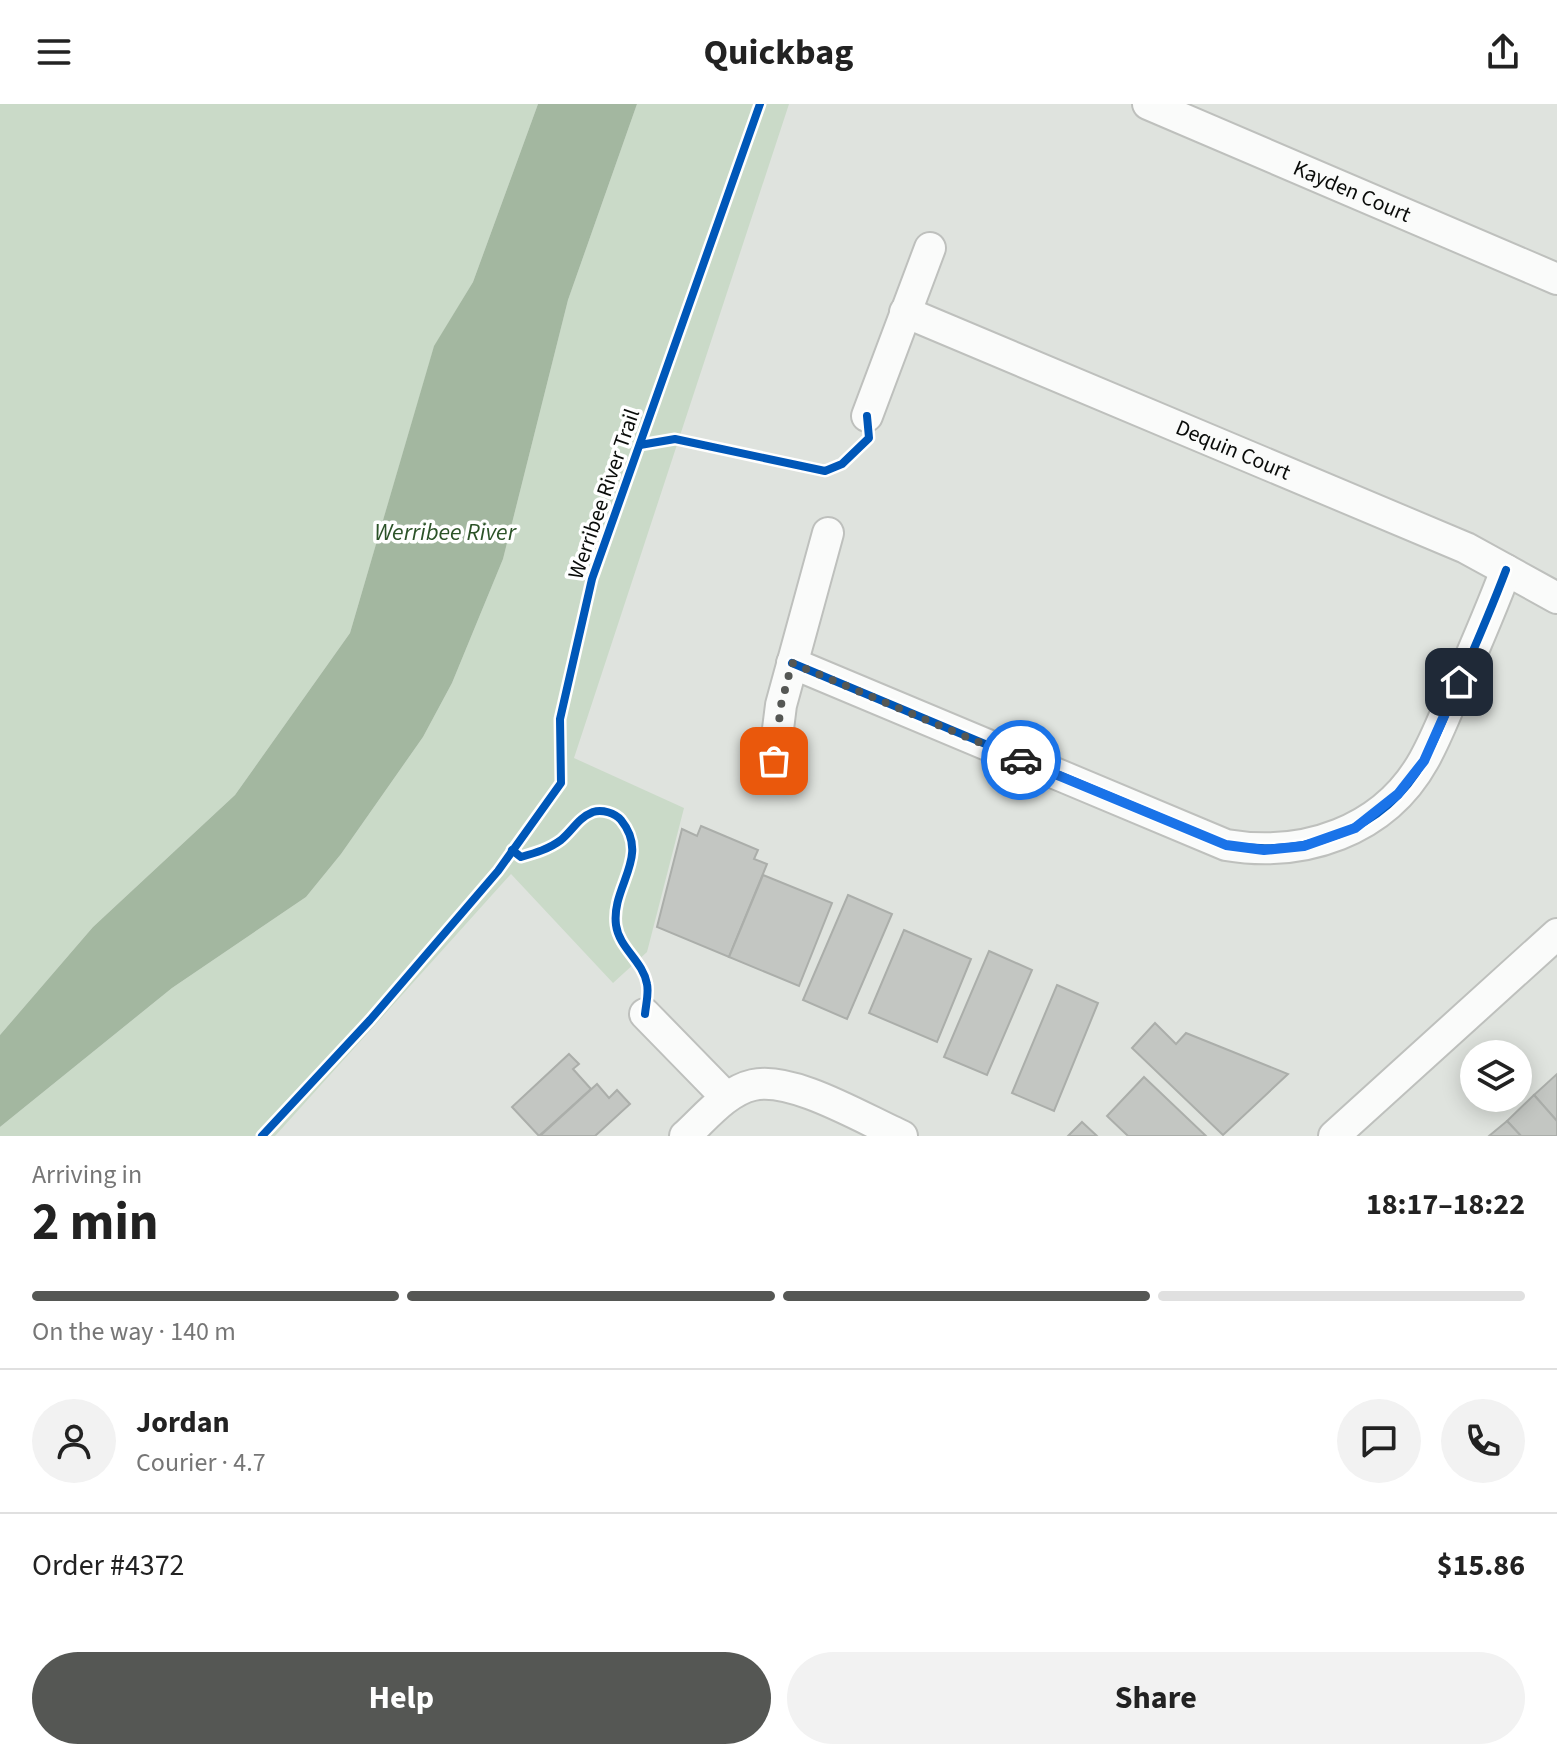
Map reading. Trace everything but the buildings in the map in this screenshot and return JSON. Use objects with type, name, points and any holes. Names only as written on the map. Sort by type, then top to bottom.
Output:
[{"type":"street","name":"Kayden Court","points":[[1148,104],[1557,279]]},
{"type":"street","points":[[867,416],[930,248]]},
{"type":"street","name":"Dequin Court","points":[[905,312],[1466,548],[1557,598]]},
{"type":"street","points":[[774,761],[781,705],[828,533]]},
{"type":"street","points":[[792,663],[1226,845],[1264,850],[1304,846],[1355,828],[1383,809],[1411,780],[1434,740],[1506,570]]},
{"type":"street","points":[[1334,1136],[1557,934]]},
{"type":"street","points":[[645,1014],[726,1097]]},
{"type":"street","points":[[685,1136],[726,1097],[753,1085],[782,1083],[902,1136]]},
{"type":"shaded area","points":[[0,104],[538,104],[473,282],[434,347],[350,633],[235,795],[93,927],[0,1035]]},
{"type":"shaded area","points":[[637,104],[789,104],[574,758],[684,808],[647,952],[613,983],[511,874],[275,1136],[0,1136],[0,1127],[172,988],[306,897],[341,854],[423,737],[452,683],[503,559],[568,300]]},
{"type":"water","name":"Werribee River","points":[[538,104],[637,104],[568,300],[503,559],[452,683],[423,737],[341,854],[306,897],[172,988],[0,1127],[0,1035],[93,927],[235,795],[350,633],[434,346],[473,282]]},
{"type":"cycle path","name":"Werribee River Trail","points":[[262,1136],[370,1020],[498,871],[561,783],[560,719],[592,579],[760,104]]},
{"type":"cycle path","name":"Werribee River Trail","points":[[640,445],[675,439],[825,471],[842,464],[869,438],[867,416]]},
{"type":"cycle path","points":[[792,663],[1226,845],[1284,847],[1312,843],[1364,822],[1407,785],[1437,733],[1506,570]]},
{"type":"cycle path","points":[[512,850],[521,857],[547,848],[593,812],[608,812],[621,820],[632,847],[616,911],[616,925],[622,941],[645,976],[648,991],[645,1014]]},
{"type":"way so far","points":[[774,761],[781,705],[792,663],[1021,760]]},
{"type":"route","points":[[1021,760],[1226,845],[1264,850],[1304,846],[1355,828],[1383,809],[1398,794],[1424,761],[1459,682]]}]
